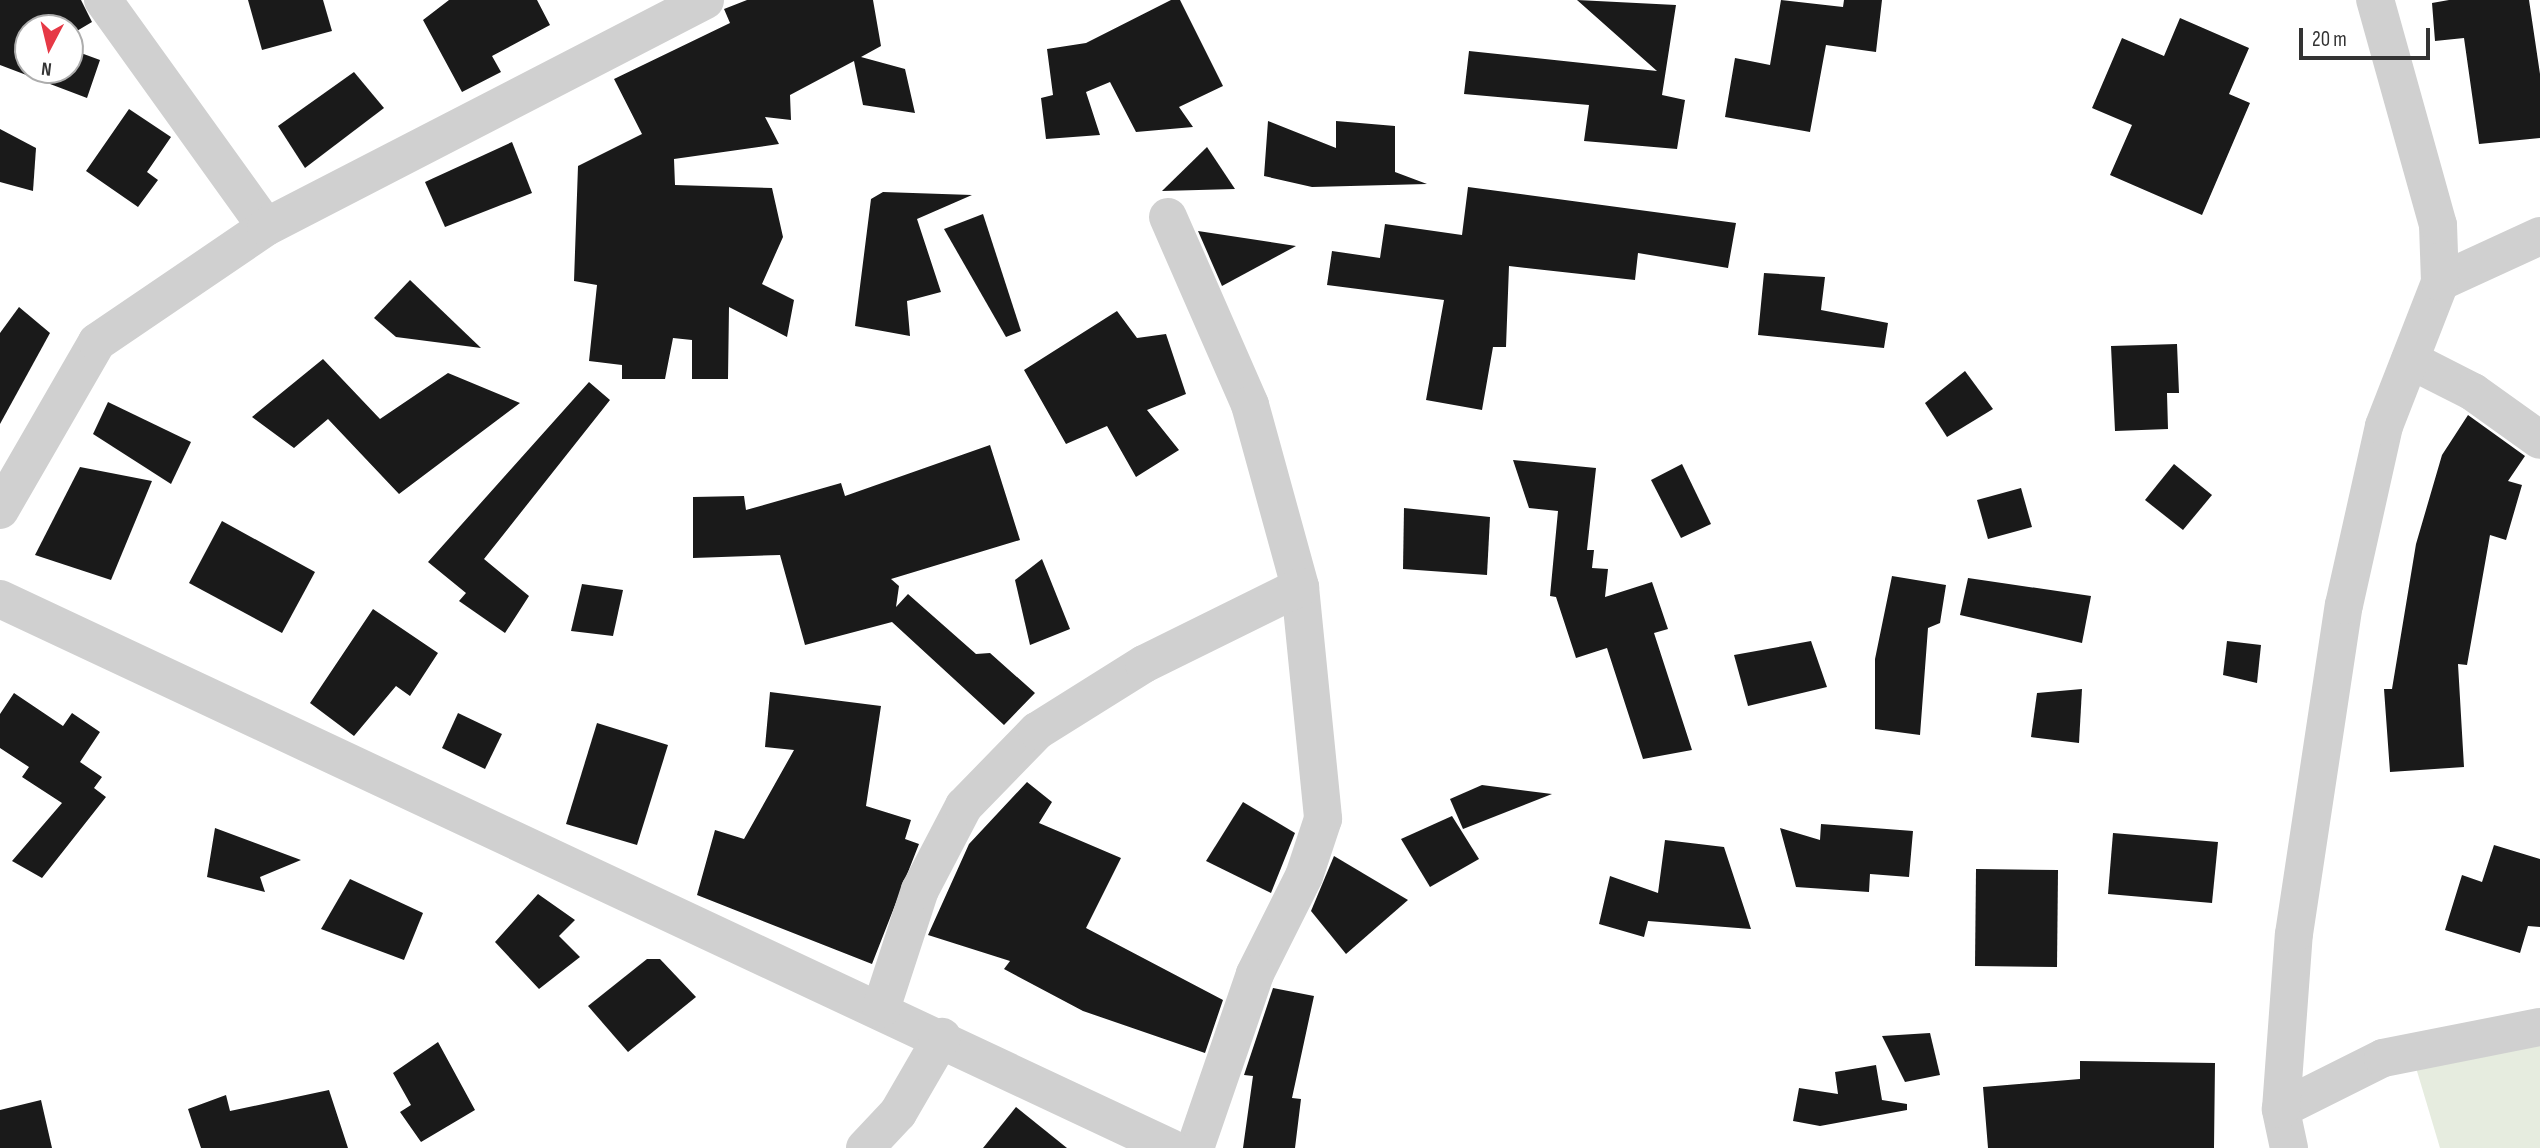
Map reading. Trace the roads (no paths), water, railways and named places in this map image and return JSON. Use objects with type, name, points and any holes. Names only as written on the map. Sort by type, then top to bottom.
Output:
[{"type":"street","points":[[103,0],[266,228]]},
{"type":"street","points":[[0,510],[79,363],[97,342],[266,228],[705,0]]},
{"type":"street","points":[[2288,1148],[2281,1110],[2294,934],[2344,605],[2384,426],[2440,282],[2438,225],[2375,0]]},
{"type":"street","points":[[1168,217],[1250,405],[1300,587],[1322,819],[1304,876],[1255,974],[1195,1148]]},
{"type":"street","points":[[2440,282],[2540,236]]},
{"type":"street","points":[[2410,360],[2473,392],[2540,440]]},
{"type":"street","points":[[881,1009],[920,890],[964,806],[1037,731],[1144,664],[1300,587]]},
{"type":"street","points":[[0,599],[942,1037],[1171,1148]]},
{"type":"street","points":[[2281,1110],[2383,1058],[2540,1027]]},
{"type":"street","points":[[865,1148],[898,1112],[942,1037]]}]
